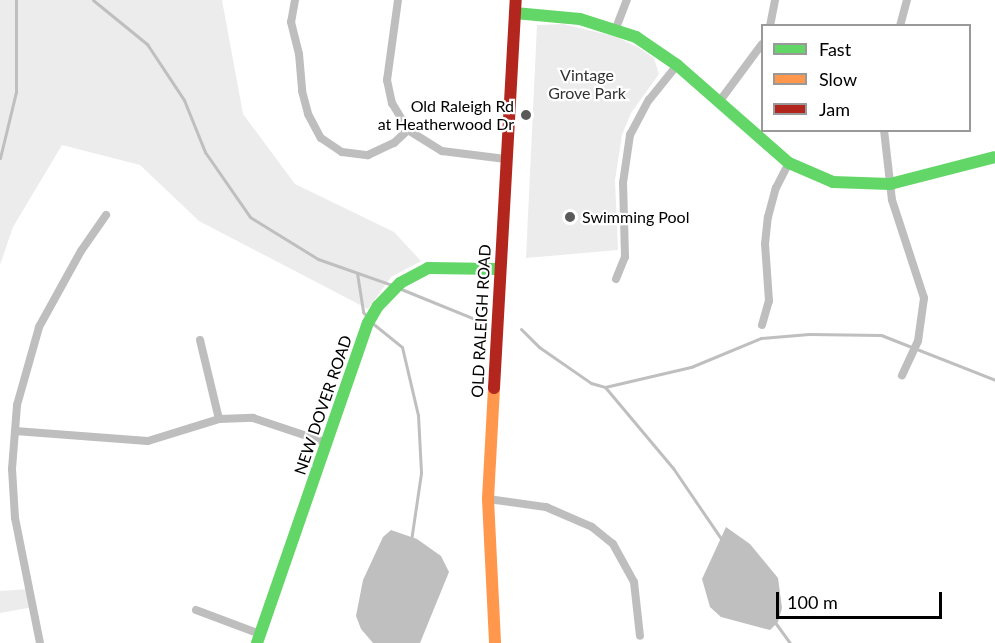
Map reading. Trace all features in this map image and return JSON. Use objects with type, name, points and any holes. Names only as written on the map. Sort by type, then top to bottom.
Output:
[{"type":"street","points":[[295,0],[291,22],[299,54],[304,104],[321,138],[342,152],[368,155],[394,143],[408,130]]},
{"type":"street","points":[[398,0],[387,80],[392,103],[408,130],[442,151],[506,159]]},
{"type":"street","name":"OLD RALEIGH ROAD","points":[[495,643],[488,500],[499,269],[516,0]]},
{"type":"street","points":[[616,28],[627,0]]},
{"type":"street","points":[[770,24],[775,0]]},
{"type":"street","points":[[901,24],[907,0]]},
{"type":"street","points":[[516,13],[565,16],[616,28],[677,65],[789,163],[844,184],[890,184],[995,157]]},
{"type":"street","points":[[719,102],[761,45]]},
{"type":"street","points":[[616,279],[625,257],[622,183],[630,135],[648,100],[677,65]]},
{"type":"street","points":[[884,132],[890,184],[924,298],[918,341],[902,376]]},
{"type":"street","points":[[762,325],[769,301],[765,244],[768,217],[776,188],[789,163]]},
{"type":"street","points":[[40,643],[15,518],[15,431],[25,372],[39,327],[81,251],[106,215]]},
{"type":"street","name":"NEW DOVER ROAD","points":[[259,639],[368,323],[388,293],[412,274],[428,268],[499,269]]},
{"type":"street","points":[[200,340],[219,419]]},
{"type":"street","points":[[15,431],[148,441],[219,419],[253,418],[328,443]]},
{"type":"street","points":[[488,500],[546,507],[602,534],[622,555],[634,582],[640,636]]},
{"type":"street","points":[[196,610],[259,639]]},
{"type":"green space","points":[[0,0],[222,0],[243,114],[295,184],[394,232],[421,261],[391,277],[368,309],[199,221],[140,165],[62,145],[13,227],[0,265]]},
{"type":"green space","name":"Vintage Grove Park","points":[[563,24],[617,37],[639,48],[654,58],[659,74],[631,113],[622,135],[615,180],[618,250],[526,258],[537,25]]},
{"type":"green space","points":[[29,589],[33,607],[0,613],[0,591]]},
{"type":"shaded area","points":[[726,527],[750,544],[778,578],[782,608],[778,622],[770,630],[721,617],[710,607],[702,579]]},
{"type":"shaded area","points":[[391,530],[417,539],[441,556],[449,572],[420,643],[373,643],[361,629],[356,616],[363,580],[383,537]]},
{"type":"waterway","points":[[0,158],[16,92],[16,0]]},
{"type":"waterway","points":[[93,0],[147,44],[184,100],[205,152],[250,217],[318,259],[392,285]]},
{"type":"waterway","points":[[357,273],[363,312],[367,317]]},
{"type":"waterway","points":[[401,289],[475,319]]},
{"type":"waterway","points":[[371,322],[402,347],[418,415],[421,473],[411,541]]},
{"type":"waterway","points":[[521,329],[539,347],[591,383],[605,387],[691,367],[761,338],[809,334],[881,335],[995,380]]},
{"type":"waterway","points":[[605,387],[673,468],[722,540]]},
{"type":"waterway","points":[[774,621],[790,643]]},
{"type":"traffic: fast","points":[[515,13],[580,19],[636,37],[677,65],[789,163],[833,182],[890,184],[995,157]]},
{"type":"traffic: fast","points":[[257,643],[368,323],[378,306],[400,283],[428,268],[499,269]]},
{"type":"traffic: slow","points":[[494,388],[488,499],[495,643]]},
{"type":"traffic: jam","points":[[494,388],[516,0]]},
{"type":"place","name":"Old Raleigh Rd at Heatherwood Dr","points":[[526,115]]},
{"type":"place","name":"Swimming Pool","points":[[570,217]]}]
